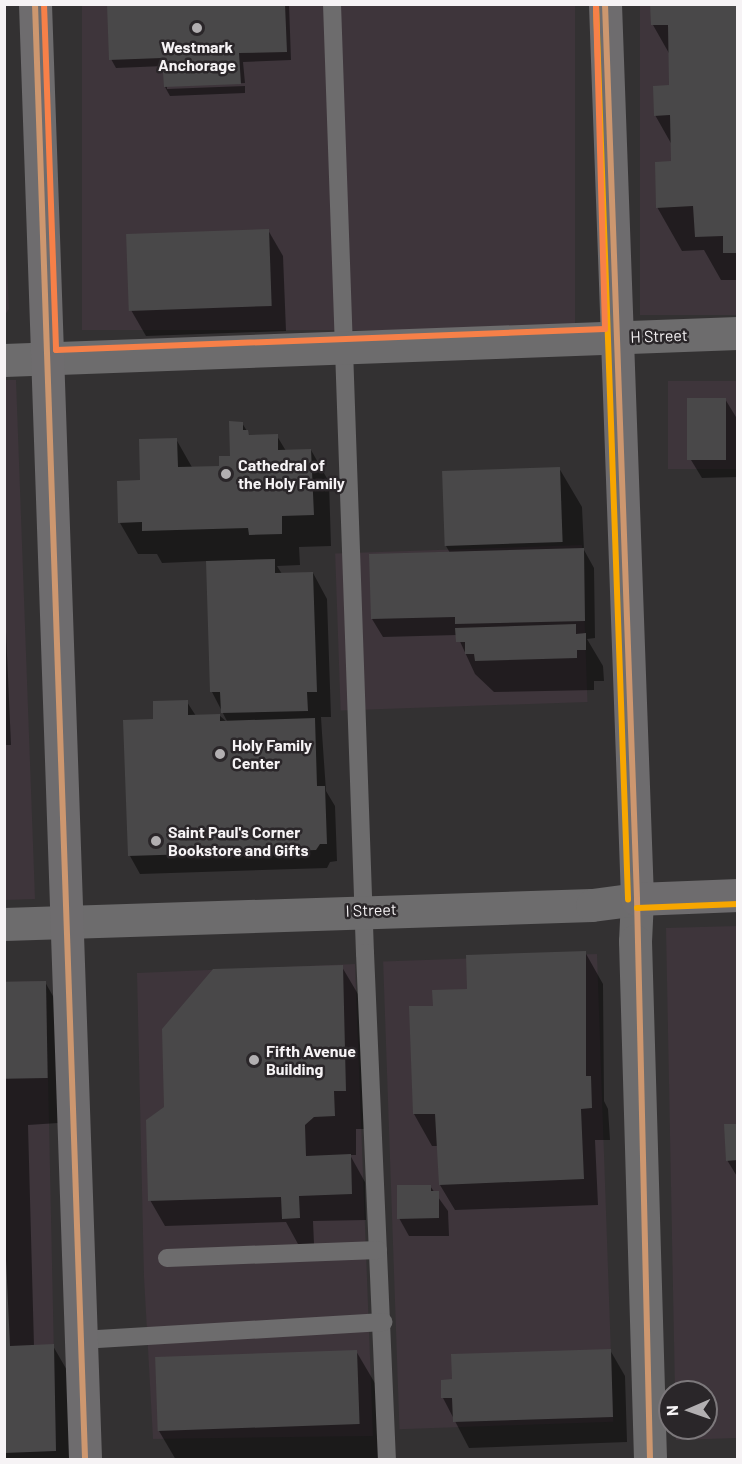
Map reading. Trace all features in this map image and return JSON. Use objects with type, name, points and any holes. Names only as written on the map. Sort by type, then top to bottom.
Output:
[{"type":"main road","points":[[35,4],[85,1460]]},
{"type":"main road","points":[[605,4],[615,338],[638,899]]},
{"type":"main road","name":"I Street","points":[[638,899],[738,895]]},
{"type":"street","name":"H Street","points":[[4,360],[738,333]]},
{"type":"street","name":"I Street","points":[[4,924],[366,910],[592,905],[638,899]]},
{"type":"street","points":[[638,899],[635,941],[650,1460]]},
{"type":"lane","points":[[332,4],[387,1460]]},
{"type":"lane","points":[[167,1258],[378,1250]]},
{"type":"lane","points":[[81,1340],[383,1322]]},
{"type":"shaded area","points":[[82,5],[575,5],[575,330],[82,330]]},
{"type":"shaded area","points":[[640,5],[737,5],[737,315],[640,315]]},
{"type":"shaded area","points":[[4,207],[9,309],[5,315],[4,315]]},
{"type":"shaded area","points":[[5,380],[16,380],[35,899],[5,900]]},
{"type":"shaded area","points":[[668,381],[737,381],[737,469],[668,469]]},
{"type":"shaded area","points":[[582,545],[587,702],[341,711],[335,554]]},
{"type":"shaded area","points":[[737,926],[737,1438],[718,1439],[718,1380],[675,1380],[666,928]]},
{"type":"shaded area","points":[[597,954],[613,1422],[399,1429],[383,961]]},
{"type":"shaded area","points":[[355,964],[373,1436],[153,1439],[144,1277],[137,973]]},
{"type":"shaded area","points":[[46,981],[56,1451],[5,1452],[4,982]]},
{"type":"building","name":"Westmark Anchorage","points":[[107,4],[285,4],[287,52],[239,53],[241,84],[164,87],[162,58],[109,60]]},
{"type":"building","points":[[650,4],[738,4],[738,253],[723,253],[723,236],[695,237],[693,206],[656,208],[655,162],[671,161],[670,115],[654,116],[653,86],[669,85],[668,25],[651,25]]},
{"type":"building","points":[[269,229],[272,306],[129,311],[126,234]]},
{"type":"building","points":[[687,398],[726,398],[726,460],[687,460]]},
{"type":"building","name":"Cathedral of the Holy Family","points":[[229,421],[243,422],[243,430],[248,430],[249,435],[278,434],[278,450],[311,449],[314,515],[282,516],[282,534],[249,535],[248,528],[142,531],[142,522],[118,523],[117,481],[140,480],[139,439],[177,438],[178,467],[219,466],[219,456],[230,456]]},
{"type":"building","points":[[560,467],[563,542],[445,546],[442,471]]},
{"type":"building","points":[[584,548],[585,621],[455,624],[455,617],[371,619],[369,554]]},
{"type":"building","points":[[275,559],[275,573],[313,572],[317,692],[307,692],[308,711],[221,713],[220,692],[210,692],[206,561]]},
{"type":"building","points":[[576,624],[576,634],[586,633],[586,650],[577,650],[577,658],[475,661],[474,654],[465,654],[465,642],[456,642],[455,628]]},
{"type":"building","name":"Holy Family Center","points":[[188,700],[188,715],[220,714],[220,721],[315,718],[317,786],[325,786],[327,844],[320,844],[316,850],[128,856],[123,720],[153,719],[153,701]]},
{"type":"building","points":[[586,951],[586,1076],[591,1076],[592,1108],[581,1109],[584,1179],[439,1185],[435,1114],[413,1114],[409,1006],[433,1006],[432,990],[467,989],[466,955]]},
{"type":"building","name":"Fifth Avenue Building","points":[[343,965],[346,1091],[334,1091],[335,1116],[314,1117],[305,1125],[306,1156],[351,1154],[352,1194],[299,1196],[300,1218],[282,1219],[281,1197],[148,1201],[146,1120],[164,1107],[162,1029],[213,969]]},
{"type":"building","points":[[46,981],[48,1078],[6,1079],[4,982]]},
{"type":"building","points":[[724,1124],[738,1124],[738,1160],[726,1161]]},
{"type":"building","points":[[397,1185],[431,1185],[431,1191],[439,1191],[439,1218],[397,1219]]},
{"type":"building","points":[[4,1216],[10,1346],[54,1344],[56,1451],[4,1453]]},
{"type":"building","points":[[611,1349],[613,1417],[453,1422],[452,1398],[441,1398],[441,1380],[452,1379],[451,1354]]},
{"type":"building","points":[[357,1350],[360,1424],[158,1431],[155,1357]]},
{"type":"transit line","points":[[35,4],[85,1460]]},
{"type":"transit line","points":[[44,4],[56,350],[605,329],[596,4]]},
{"type":"transit line","points":[[596,4],[628,899]]},
{"type":"transit line","points":[[605,4],[637,899],[650,1460]]},
{"type":"transit line","points":[[637,908],[738,904]]},
{"type":"place","name":"Westmark Anchorage","points":[[197,28]]},
{"type":"place","name":"Cathedral of the Holy Family","points":[[226,474]]},
{"type":"place","name":"Holy Family Center","points":[[220,754]]},
{"type":"place","name":"Saint Paul's Corner Bookstore and Gifts","points":[[156,841]]},
{"type":"place","name":"Fifth Avenue Building","points":[[254,1060]]}]
